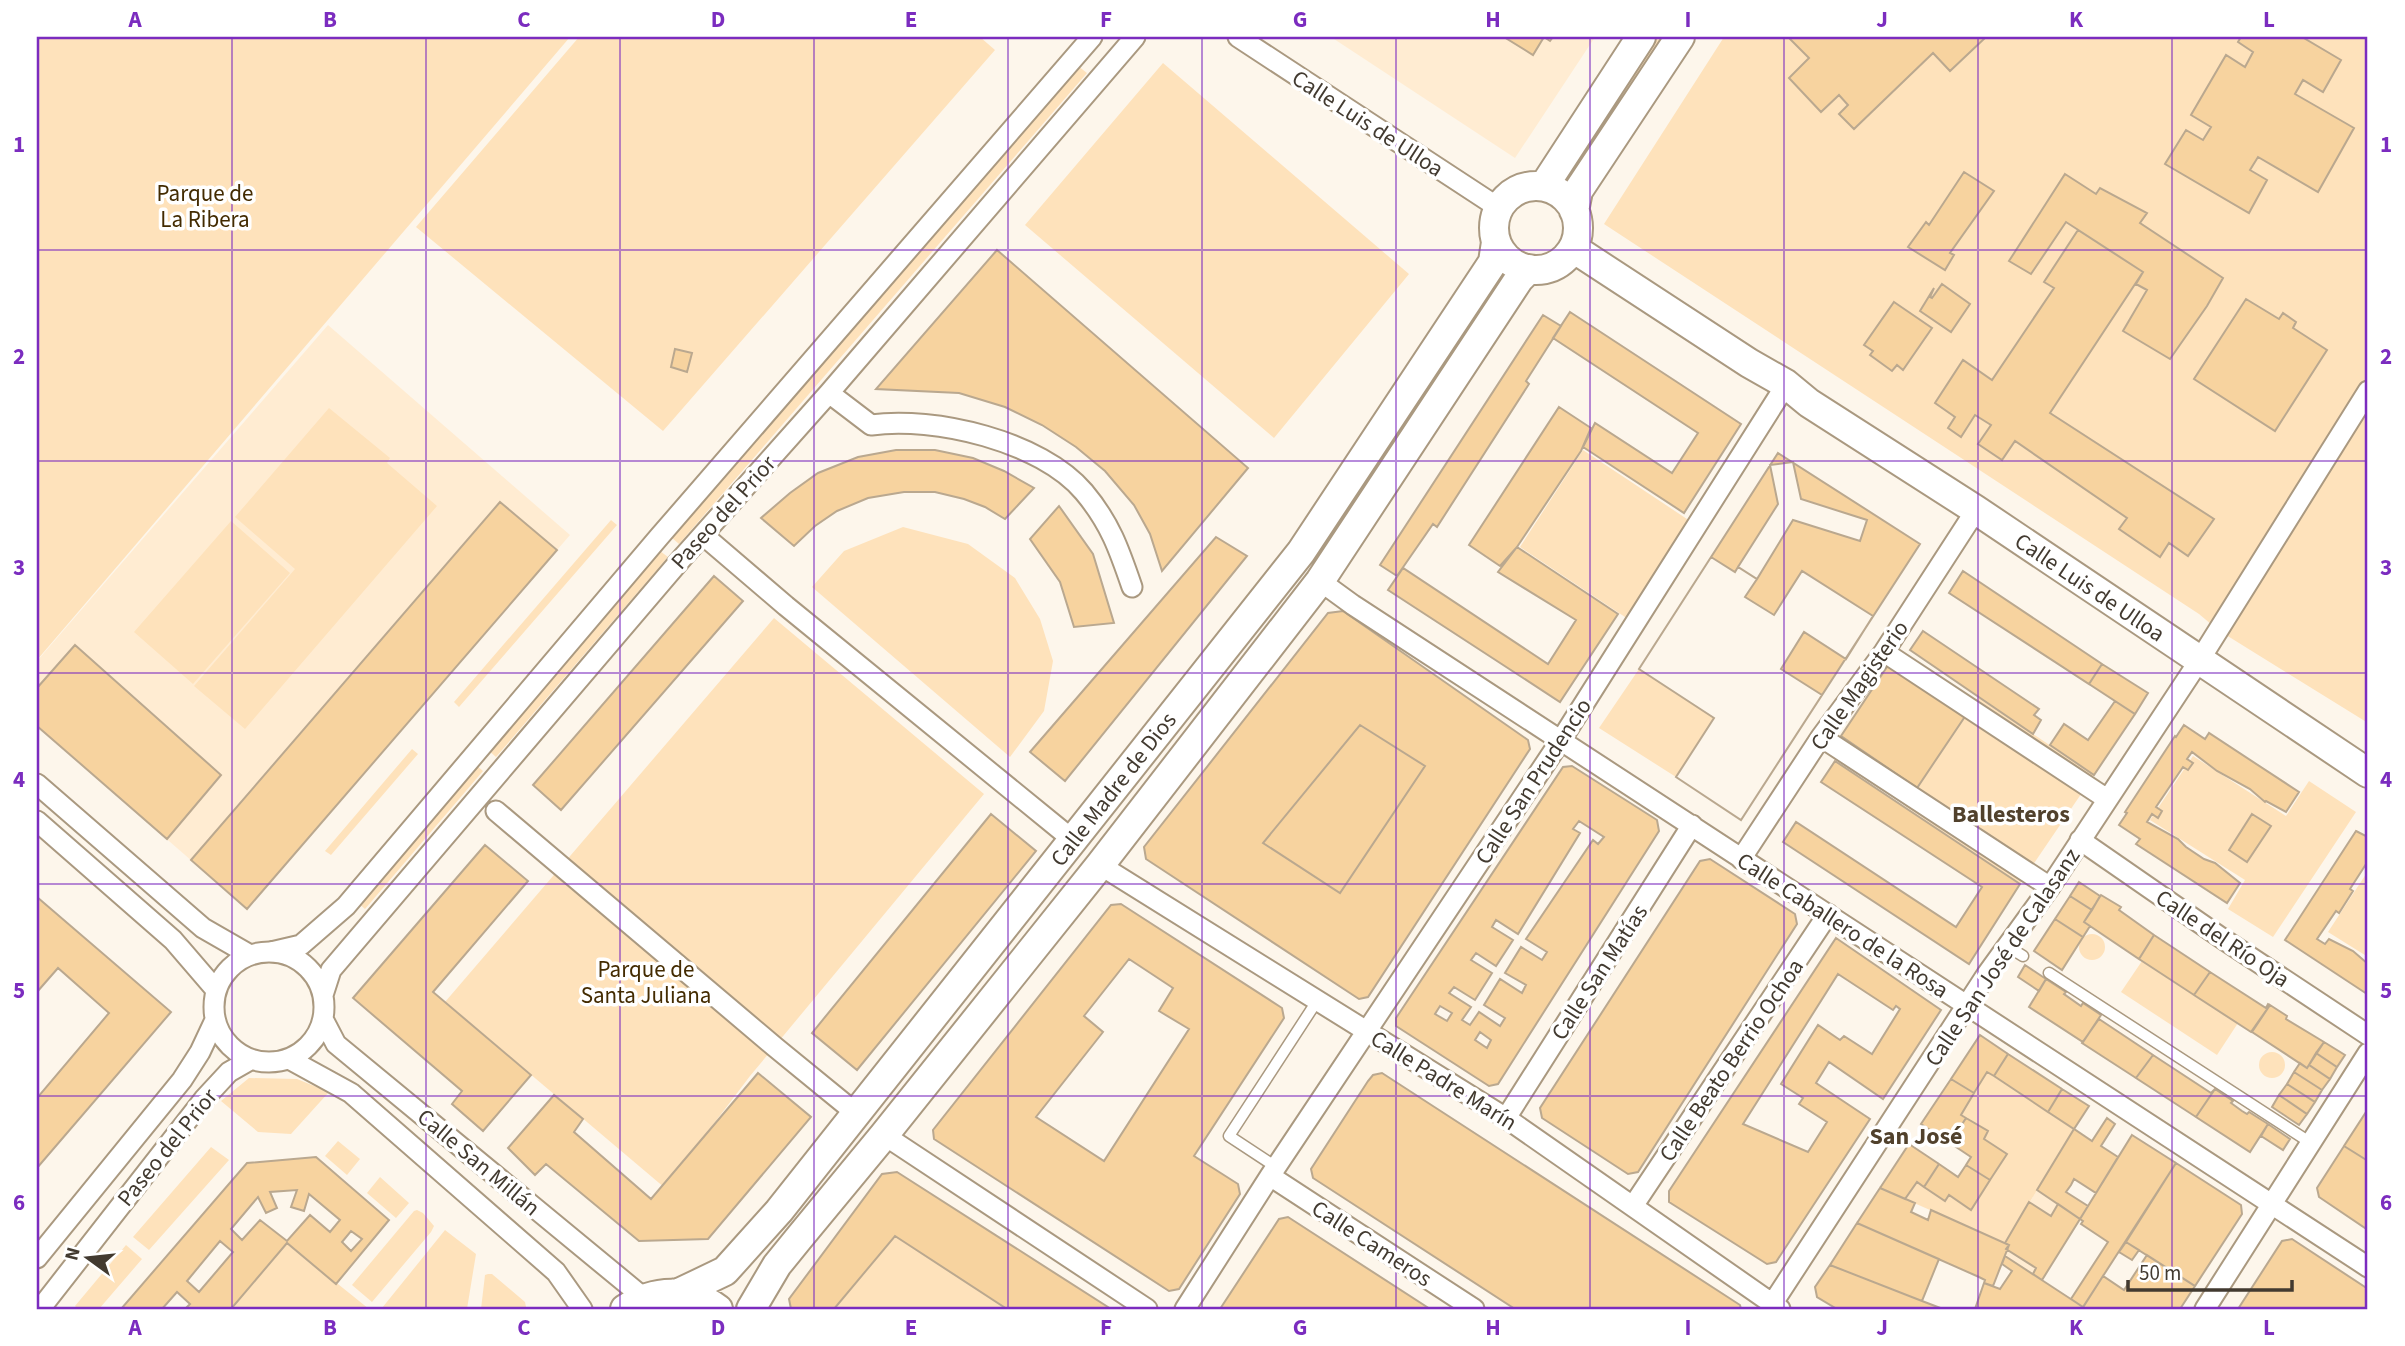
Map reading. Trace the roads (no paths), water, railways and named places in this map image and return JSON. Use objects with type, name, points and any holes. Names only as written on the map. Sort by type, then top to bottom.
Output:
[{"type":"main road","points":[[1544,186],[1641,37]]},
{"type":"main road","points":[[1574,211],[1578,191],[1681,37]]},
{"type":"main road","points":[[1544,186],[1567,199],[1574,211],[1578,230],[1573,248],[1562,261],[1546,269],[1529,269],[1515,265],[1504,255],[1496,242],[1494,223],[1499,208],[1514,192],[1523,188],[1544,186]]},
{"type":"main road","name":"Calle Madre de Dios","points":[[679,1293],[725,1271],[779,1212],[1301,552],[1493,262],[1496,242]]},
{"type":"main road","name":"Calle Luis de Ulloa","points":[[1573,248],[1749,363],[1786,384],[1810,403],[1976,510],[2368,773]]},
{"type":"main road","name":"Calle Madre de Dios","points":[[751,1309],[785,1256],[1100,865],[1320,582],[1519,279],[1529,269]]},
{"type":"main road","name":"Calle Luis de Ulloa","points":[[1749,363],[1782,391],[1810,403]]},
{"type":"main road","points":[[635,1304],[663,1293],[679,1293],[693,1296],[718,1309]]},
{"type":"street","name":"Paseo del Prior","points":[[271,952],[301,945],[346,906],[659,537],[1092,37]]},
{"type":"street","name":"Paseo del Prior","points":[[323,995],[331,970],[1135,37]]},
{"type":"street","name":"Calle Luis de Ulloa","points":[[1238,37],[1499,208]]},
{"type":"street","name":"Calle San Prudencio","points":[[1185,1309],[1273,1171],[1561,740],[1782,391]]},
{"type":"street","name":"Calle San José de Calasanz","points":[[1774,1308],[1968,1006],[2015,951],[2080,839],[2199,661],[2368,391]]},
{"type":"street","points":[[829,393],[871,425],[895,422],[929,424],[990,437],[1059,468],[1082,490],[1100,513],[1117,541],[1132,587]]},
{"type":"street","name":"Calle Magisterio","points":[[1741,859],[1821,737],[1884,652],[1976,510]]},
{"type":"street","points":[[704,535],[786,606],[1073,840]]},
{"type":"street","name":"Calle Caballero de la Rosa","points":[[1320,582],[2368,1267]]},
{"type":"street","points":[[1884,652],[2107,799]]},
{"type":"street","points":[[1821,737],[2050,887]]},
{"type":"street","points":[[37,784],[203,929],[250,955]]},
{"type":"street","points":[[496,811],[857,1114]]},
{"type":"street","points":[[37,821],[173,940],[216,990]]},
{"type":"street","name":"Calle San Matías","points":[[1506,1118],[1692,825]]},
{"type":"street","name":"Calle del Río Oja","points":[[2080,839],[2223,939],[2368,1035]]},
{"type":"street","name":"Calle Padre Marín","points":[[1100,865],[1506,1118],[1774,1308]]},
{"type":"street","name":"Calle Beato Berrio Ochoa","points":[[1633,1206],[1828,914]]},
{"type":"street","points":[[271,952],[289,956],[305,965],[316,978],[323,995],[323,1019],[316,1036],[304,1050],[289,1059],[263,1062],[234,1051],[222,1037],[215,1020],[214,1005],[216,990],[230,969],[250,955],[271,952]]},
{"type":"street","name":"Calle San Millán","points":[[323,1019],[336,1044],[635,1304]]},
{"type":"street","name":"Paseo del Prior","points":[[37,1258],[182,1080],[200,1052],[215,1020]]},
{"type":"street","points":[[2205,1309],[2368,1053]]},
{"type":"street","name":"Paseo del Prior","points":[[40,1309],[204,1099],[229,1072],[250,1059]]},
{"type":"street","name":"Calle San Millán","points":[[289,1059],[351,1093],[556,1272],[582,1309]]},
{"type":"street","points":[[884,1135],[1147,1309]]},
{"type":"street","name":"Calle Cameros","points":[[1273,1171],[1474,1309]]},
{"type":"lane","points":[[2049,973],[2312,1143]]},
{"type":"lane","points":[[1273,1171],[1229,1136],[1317,1001]]},
{"type":"district","name":"Ballesteros","points":[[2011,814]]},
{"type":"district","name":"San José","points":[[1916,1136]]},
{"type":"park label","name":"Parque de La Ribera","points":[[205,206]]},
{"type":"park label","name":"Parque de Santa Juliana","points":[[646,982]]}]
